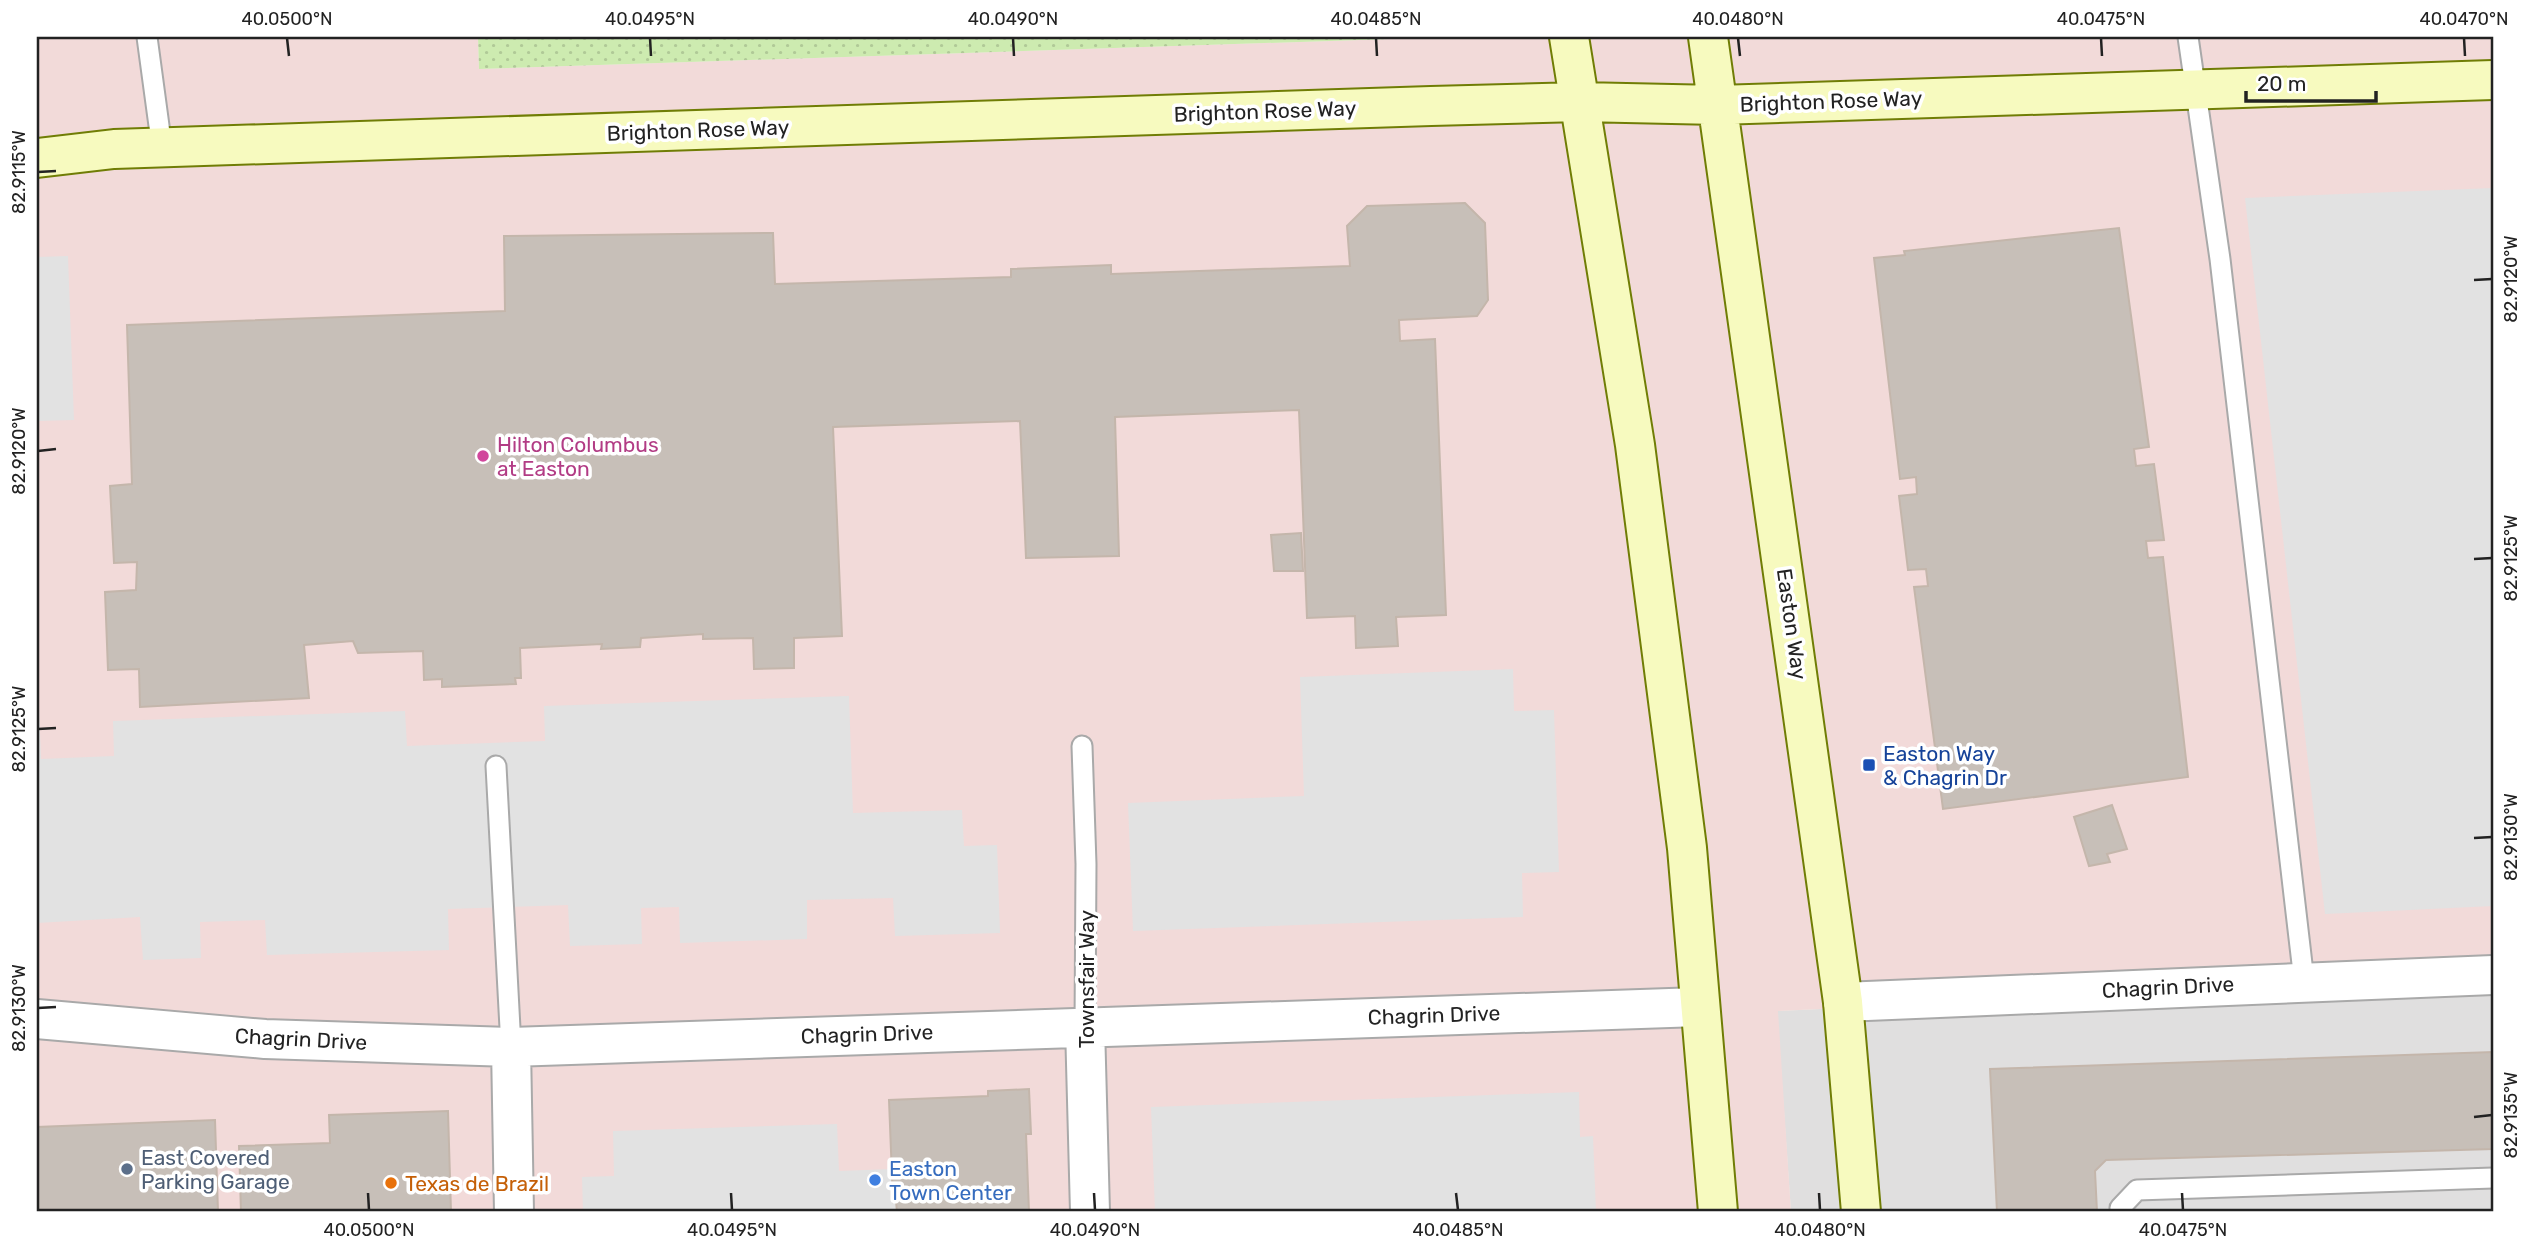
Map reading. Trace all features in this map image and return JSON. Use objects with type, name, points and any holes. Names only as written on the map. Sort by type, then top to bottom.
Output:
[{"type":"street","points":[[1569,37],[1635,445],[1687,848],[1718,1212]]},
{"type":"street","name":"Easton Way","points":[[1708,37],[1843,1002],[1861,1212]]},
{"type":"street","name":"Brighton Rose Way","points":[[37,158],[162,148],[1580,102],[1718,104],[2493,80]]},
{"type":"street","name":"Chagrin Drive","points":[[1843,1002],[2493,975]]},
{"type":"street","name":"Chagrin Drive","points":[[37,1019],[265,1039],[511,1047],[1699,1007]]},
{"type":"street","name":"Townsfair Way","points":[[1085,1026],[1090,1212]]},
{"type":"street","points":[[511,1047],[514,1212]]},
{"type":"lane","points":[[147,37],[162,148]]},
{"type":"lane","points":[[2188,37],[2222,272],[2304,981]]},
{"type":"lane","name":"Townsfair Way","points":[[1082,746],[1086,864],[1085,1026]]},
{"type":"lane","points":[[496,766],[511,1047]]},
{"type":"lane","points":[[2121,1212],[2120,1208],[2137,1190],[2493,1178]]},
{"type":"shaded area","points":[[37,37],[478,37],[479,69],[1449,37],[2493,37],[2493,977],[1778,1011],[1791,1212],[37,1212]]},
{"type":"shaded area","points":[[2493,188],[2493,906],[2325,914],[2245,198]]},
{"type":"shaded area","points":[[68,256],[74,420],[37,421],[37,257]]},
{"type":"shaded area","points":[[37,653],[41,759],[114,756],[113,721],[405,711],[407,746],[545,741],[544,706],[849,696],[853,813],[962,810],[964,846],[997,845],[1000,933],[895,936],[893,898],[807,900],[807,939],[680,943],[679,907],[641,908],[642,944],[570,946],[568,905],[448,909],[449,950],[267,955],[265,920],[200,922],[201,958],[143,960],[140,917],[37,923]]},
{"type":"shaded area","points":[[1513,669],[1514,711],[1554,710],[1559,872],[1522,873],[1523,917],[1133,931],[1128,803],[1304,796],[1300,677]]},
{"type":"shaded area","points":[[2493,977],[2493,1212],[1791,1212],[1777,1011]]},
{"type":"shaded area","points":[[1579,1092],[1580,1137],[1593,1136],[1596,1212],[1155,1212],[1151,1107]]},
{"type":"shaded area","points":[[837,1124],[839,1171],[892,1169],[897,1212],[583,1212],[582,1177],[614,1176],[613,1131]]},
{"type":"green space","points":[[478,37],[1449,37],[479,69]]},
{"type":"building","name":"Hilton Columbus at Easton","points":[[1465,203],[1485,223],[1488,300],[1477,316],[1399,320],[1400,341],[1435,339],[1446,615],[1396,617],[1398,646],[1356,648],[1355,616],[1307,618],[1299,410],[1115,417],[1119,556],[1026,558],[1020,421],[833,427],[842,636],[794,638],[794,668],[754,669],[753,638],[703,639],[703,634],[641,638],[640,647],[601,649],[602,644],[520,648],[521,678],[515,678],[516,684],[442,687],[442,679],[424,680],[423,651],[358,653],[353,641],[304,645],[309,698],[140,707],[139,669],[108,670],[105,592],[136,590],[137,562],[114,563],[110,486],[132,484],[127,325],[505,311],[504,236],[773,233],[775,284],[1011,277],[1011,269],[1111,265],[1111,274],[1350,266],[1347,226],[1367,206]]},
{"type":"building","points":[[2119,228],[2149,447],[2134,449],[2136,466],[2154,464],[2164,540],[2146,541],[2148,558],[2163,557],[2188,777],[1943,809],[1914,587],[1928,586],[1926,569],[1908,570],[1899,496],[1917,494],[1916,477],[1900,479],[1874,258],[1905,255],[1904,251]]},
{"type":"building","points":[[1301,533],[1303,571],[1274,571],[1271,535]]},
{"type":"building","points":[[2112,805],[2127,849],[2107,854],[2110,862],[2089,866],[2074,817]]},
{"type":"building","points":[[2493,1052],[2493,1149],[2106,1160],[2095,1171],[2097,1212],[1997,1212],[1990,1069]]},
{"type":"building","points":[[1029,1089],[1031,1134],[1026,1134],[1029,1212],[897,1212],[896,1201],[893,1202],[889,1100],[988,1096],[988,1091]]},
{"type":"building","points":[[448,1111],[451,1212],[241,1212],[239,1146],[330,1143],[329,1115]]},
{"type":"building","name":"East Covered Parking Garage","points":[[215,1120],[218,1212],[37,1212],[37,1127]]},
{"type":"place","name":"Hilton Columbus at Easton","points":[[483,456]]},
{"type":"place","name":"Easton Way & Chagrin Dr","points":[[1869,765]]},
{"type":"place","name":"East Covered Parking Garage","points":[[127,1169]]},
{"type":"place","name":"Easton Town Center","points":[[875,1180]]},
{"type":"place","name":"Texas de Brazil","points":[[391,1183]]}]
